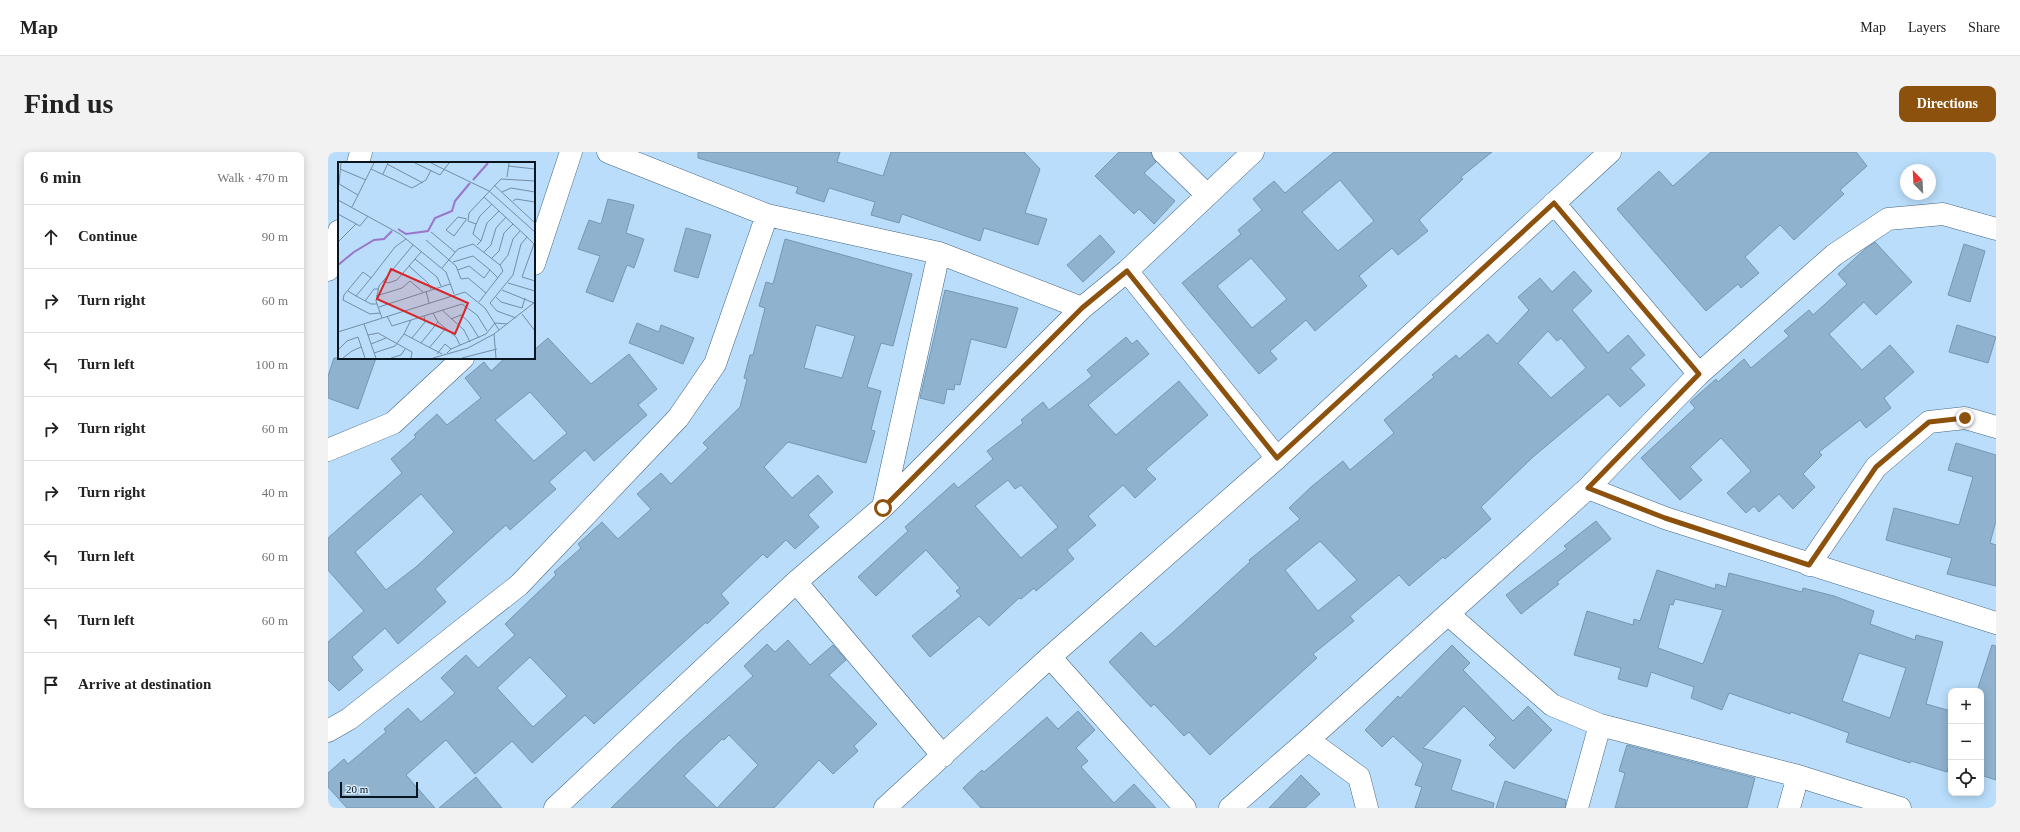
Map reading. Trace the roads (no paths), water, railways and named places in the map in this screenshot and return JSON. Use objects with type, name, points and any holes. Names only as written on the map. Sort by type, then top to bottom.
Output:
[{"type":"street","points":[[358,162],[361,152]]},
{"type":"street","points":[[535,261],[572,152]]},
{"type":"street","points":[[608,152],[767,215],[939,253],[1082,308]]},
{"type":"street","points":[[1163,152],[1207,195]]},
{"type":"street","points":[[555,808],[796,582],[883,508],[1082,308],[1127,271],[1253,152]]},
{"type":"street","points":[[885,808],[1050,657],[1277,458],[1610,152]]},
{"type":"street","points":[[1554,203],[1699,374]]},
{"type":"street","points":[[1230,808],[1308,740],[1588,488],[1699,374],[1834,255],[1888,219],[1943,214],[1996,229]]},
{"type":"street","points":[[328,731],[349,719],[519,584],[678,418],[715,364],[767,215]]},
{"type":"street","points":[[328,270],[338,235]]},
{"type":"street","points":[[883,508],[939,253]]},
{"type":"street","points":[[1127,271],[1277,458]]},
{"type":"street","points":[[328,450],[393,423],[462,359]]},
{"type":"street","points":[[1809,565],[1876,467],[1929,422],[1965,418],[1996,427]]},
{"type":"street","points":[[1588,488],[1665,518],[1809,565],[1996,623]]},
{"type":"street","points":[[796,582],[943,756]]},
{"type":"street","points":[[1448,614],[1552,705],[1600,725],[1798,776],[1900,808]]},
{"type":"street","points":[[1050,657],[1185,808]]},
{"type":"street","points":[[1577,808],[1600,725]]},
{"type":"street","points":[[1308,740],[1360,777],[1367,808]]},
{"type":"street","points":[[1788,808],[1798,776]]}]
